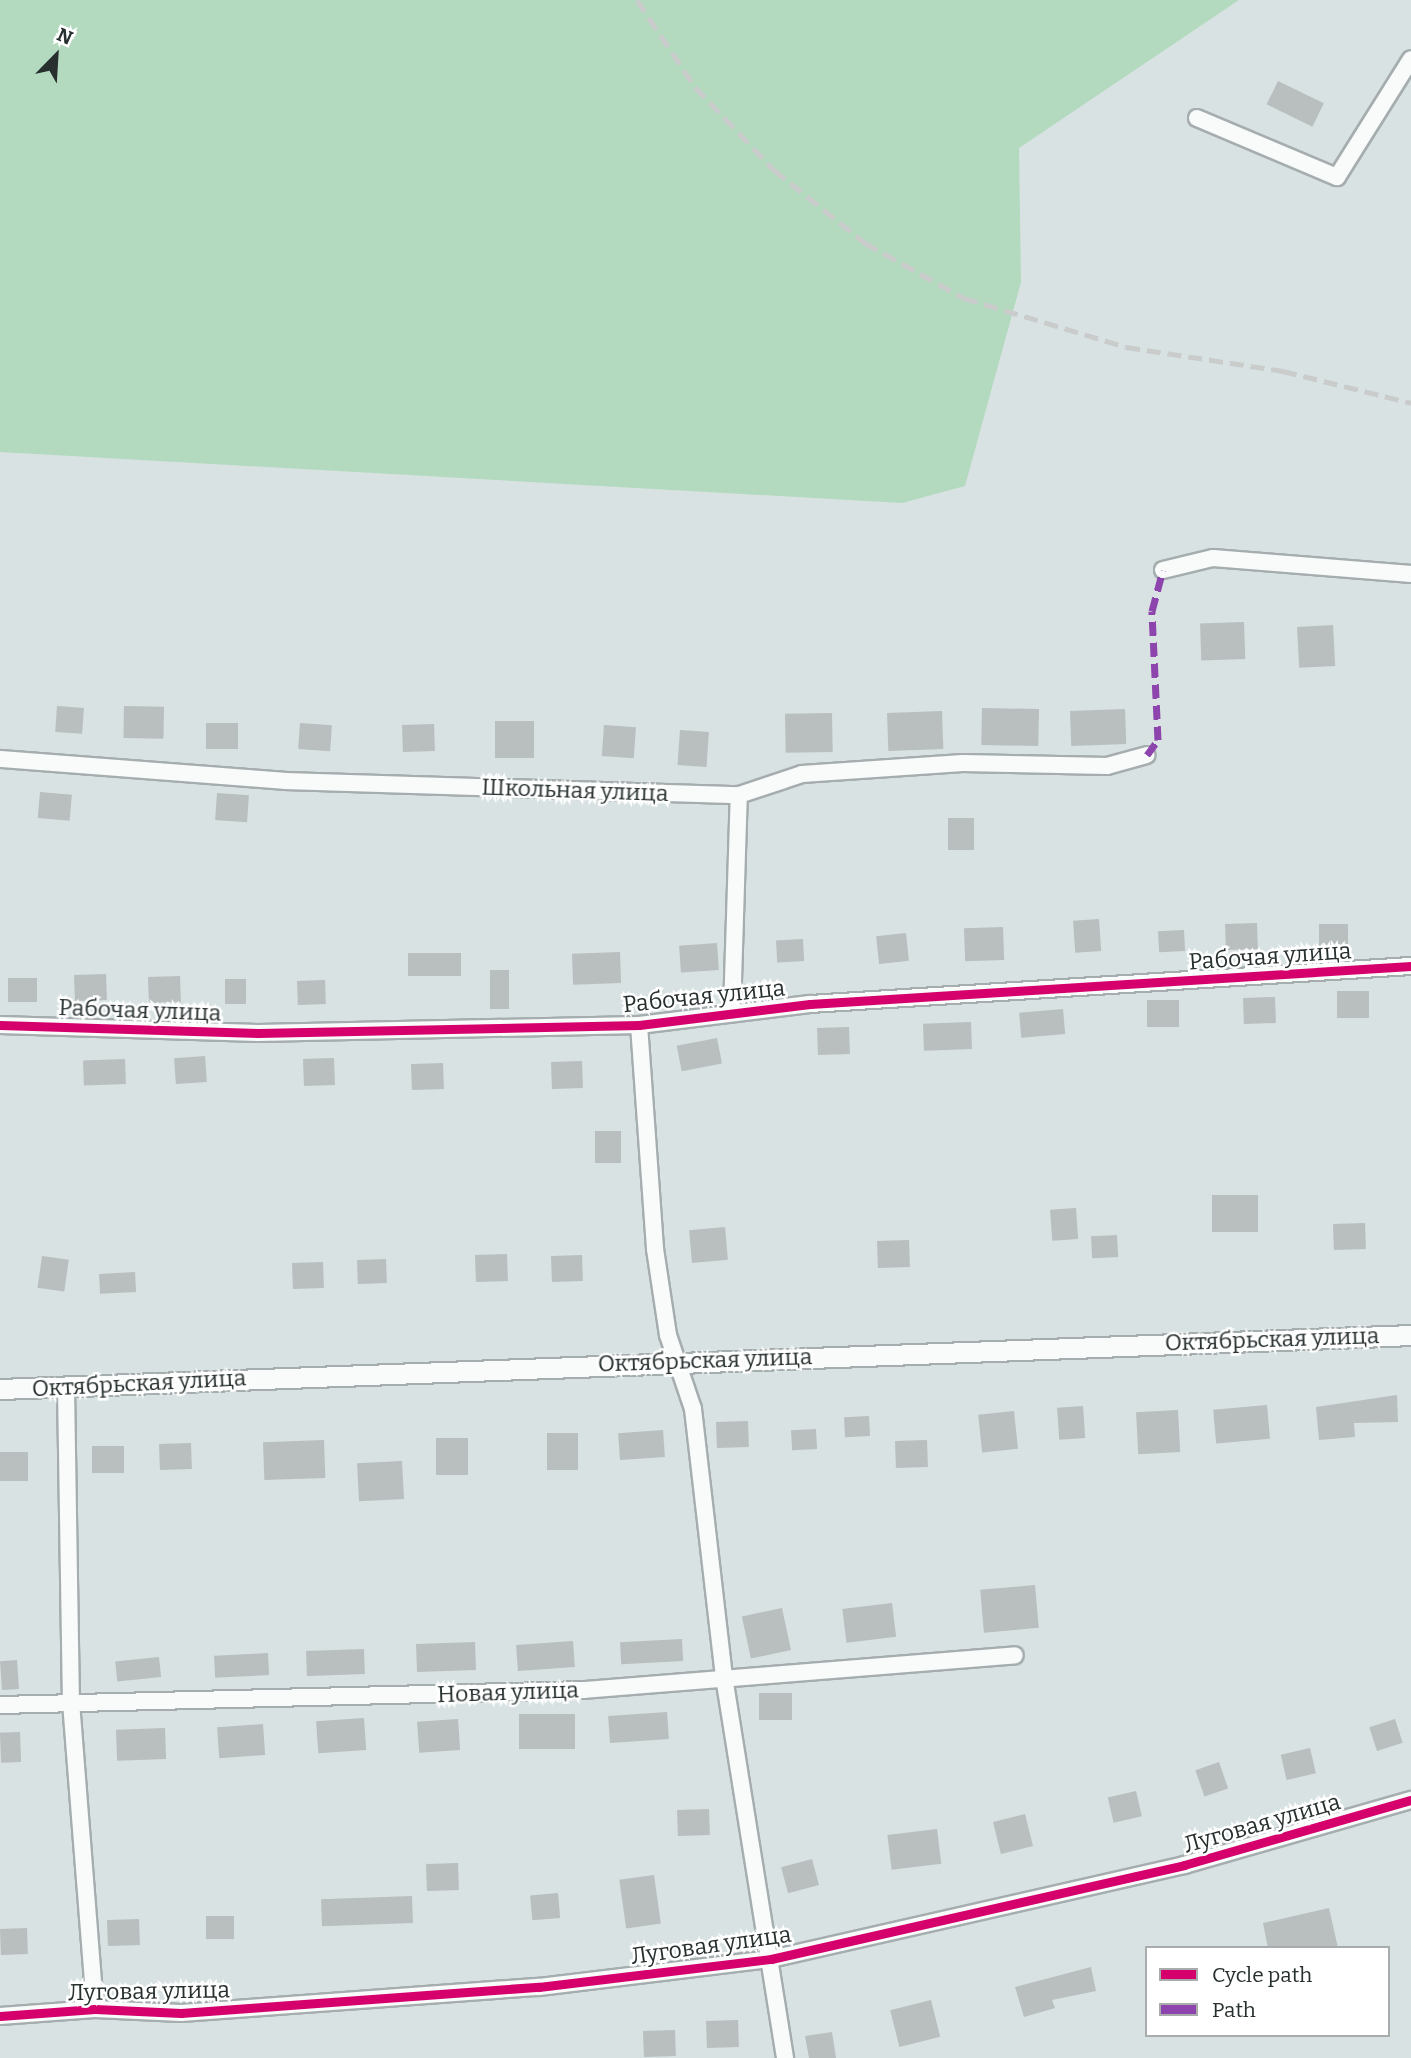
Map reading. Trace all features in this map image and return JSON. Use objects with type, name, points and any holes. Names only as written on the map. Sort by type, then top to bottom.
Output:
[{"type":"street","points":[[1197,118],[1338,177],[1411,59]]},
{"type":"street","points":[[1164,570],[1213,558],[1411,574]]},
{"type":"street","name":"Школьная улица","points":[[0,759],[285,780],[739,795],[802,775],[963,763],[1107,766],[1147,755]]},
{"type":"street","points":[[732,1012],[739,953],[739,795]]},
{"type":"street","name":"Рабочая улица","points":[[0,1025],[258,1034],[639,1025],[732,1012],[1411,966]]},
{"type":"street","points":[[639,1025],[654,1249],[676,1363],[692,1409],[724,1677],[785,2058]]},
{"type":"street","name":"Октябрьская улица","points":[[0,1389],[1411,1335]]},
{"type":"street","points":[[66,1387],[71,1702],[96,2009]]},
{"type":"street","name":"Новая улица","points":[[0,1705],[584,1690],[1015,1655]]},
{"type":"street","name":"Луговая улица","points":[[0,2016],[96,2009],[181,2013],[539,1987],[771,1959],[1185,1865],[1411,1800]]},
{"type":"green space","points":[[0,0],[1239,0],[1019,148],[1021,282],[965,486],[902,503],[0,452]]},
{"type":"building","points":[[1278,81],[1324,103],[1312,127],[1267,104]]},
{"type":"building","points":[[1244,622],[1245,659],[1201,661],[1200,624]]},
{"type":"building","points":[[1333,625],[1335,666],[1299,668],[1297,627]]},
{"type":"building","points":[[57,706],[84,708],[82,734],[55,732]]},
{"type":"building","points":[[124,706],[164,707],[163,739],[123,738]]},
{"type":"building","points":[[982,708],[1039,709],[1038,746],[981,745]]},
{"type":"building","points":[[1125,709],[1126,744],[1071,746],[1070,711]]},
{"type":"building","points":[[942,711],[943,749],[888,751],[887,713]]},
{"type":"building","points":[[832,713],[833,752],[786,753],[785,714]]},
{"type":"building","points":[[495,721],[534,721],[534,758],[495,758]]},
{"type":"building","points":[[206,723],[238,723],[238,749],[206,749]]},
{"type":"building","points":[[300,723],[332,725],[330,751],[298,749]]},
{"type":"building","points":[[434,724],[435,751],[403,752],[402,725]]},
{"type":"building","points":[[604,725],[636,727],[634,758],[602,756]]},
{"type":"building","points":[[680,730],[709,732],[706,767],[678,765]]},
{"type":"building","points":[[40,792],[72,795],[70,821],[38,818]]},
{"type":"building","points":[[217,793],[249,795],[247,822],[215,820]]},
{"type":"building","points":[[948,818],[974,818],[974,850],[948,850]]},
{"type":"building","points":[[1099,919],[1101,951],[1075,953],[1073,921]]},
{"type":"building","points":[[1257,923],[1258,949],[1226,950],[1225,924]]},
{"type":"building","points":[[1319,924],[1348,924],[1348,948],[1319,948]]},
{"type":"building","points":[[1003,927],[1004,960],[965,961],[964,928]]},
{"type":"building","points":[[1184,930],[1185,951],[1159,952],[1158,931]]},
{"type":"building","points":[[906,933],[909,961],[879,964],[876,936]]},
{"type":"building","points":[[803,939],[804,961],[777,962],[776,940]]},
{"type":"building","points":[[717,943],[719,970],[681,973],[679,946]]},
{"type":"building","points":[[620,952],[621,983],[573,985],[572,954]]},
{"type":"building","points":[[408,953],[461,953],[461,976],[408,976]]},
{"type":"building","points":[[490,970],[509,970],[509,1009],[490,1009]]},
{"type":"building","points":[[106,974],[107,1000],[75,1001],[74,975]]},
{"type":"building","points":[[180,976],[181,1002],[149,1003],[148,977]]},
{"type":"building","points":[[8,978],[37,978],[37,1002],[8,1002]]},
{"type":"building","points":[[225,979],[246,979],[246,1004],[225,1004]]},
{"type":"building","points":[[325,980],[326,1004],[298,1005],[297,981]]},
{"type":"building","points":[[1337,991],[1369,991],[1369,1018],[1337,1018]]},
{"type":"building","points":[[1275,997],[1276,1023],[1244,1024],[1243,998]]},
{"type":"building","points":[[1147,1000],[1179,1000],[1179,1027],[1147,1027]]},
{"type":"building","points":[[1063,1009],[1065,1034],[1021,1038],[1019,1013]]},
{"type":"building","points":[[971,1022],[972,1049],[924,1051],[923,1024]]},
{"type":"building","points":[[849,1027],[850,1054],[818,1055],[817,1028]]},
{"type":"building","points":[[717,1038],[722,1064],[682,1071],[677,1046]]},
{"type":"building","points":[[205,1056],[207,1082],[176,1084],[174,1058]]},
{"type":"building","points":[[334,1058],[335,1085],[304,1086],[303,1059]]},
{"type":"building","points":[[125,1059],[126,1084],[84,1085],[83,1060]]},
{"type":"building","points":[[582,1061],[583,1088],[552,1089],[551,1062]]},
{"type":"building","points":[[443,1063],[444,1089],[412,1090],[411,1064]]},
{"type":"building","points":[[595,1131],[621,1131],[621,1163],[595,1163]]},
{"type":"building","points":[[1212,1195],[1258,1195],[1258,1232],[1212,1232]]},
{"type":"building","points":[[1076,1208],[1078,1239],[1052,1241],[1050,1210]]},
{"type":"building","points":[[1365,1223],[1366,1249],[1334,1250],[1333,1224]]},
{"type":"building","points":[[725,1227],[728,1260],[692,1263],[689,1230]]},
{"type":"building","points":[[1117,1235],[1118,1257],[1092,1258],[1091,1236]]},
{"type":"building","points":[[909,1240],[910,1267],[878,1268],[877,1241]]},
{"type":"building","points":[[507,1254],[508,1281],[476,1282],[475,1255]]},
{"type":"building","points":[[582,1255],[583,1281],[552,1282],[551,1256]]},
{"type":"building","points":[[42,1256],[69,1260],[64,1291],[38,1288]]},
{"type":"building","points":[[386,1259],[387,1283],[358,1284],[357,1260]]},
{"type":"building","points":[[323,1262],[324,1288],[293,1289],[292,1263]]},
{"type":"building","points":[[135,1272],[136,1292],[100,1294],[99,1274]]},
{"type":"building","points":[[1397,1395],[1398,1422],[1354,1423],[1355,1437],[1319,1440],[1316,1407]]},
{"type":"building","points":[[1267,1405],[1270,1439],[1216,1444],[1213,1410]]},
{"type":"building","points":[[1083,1406],[1085,1438],[1059,1440],[1057,1408]]},
{"type":"building","points":[[1178,1410],[1180,1452],[1138,1454],[1136,1412]]},
{"type":"building","points":[[1014,1411],[1018,1449],[982,1453],[978,1415]]},
{"type":"building","points":[[869,1416],[870,1436],[845,1437],[844,1417]]},
{"type":"building","points":[[748,1421],[749,1447],[717,1448],[716,1422]]},
{"type":"building","points":[[816,1429],[817,1449],[792,1450],[791,1430]]},
{"type":"building","points":[[663,1430],[665,1457],[620,1460],[618,1433]]},
{"type":"building","points":[[547,1433],[578,1433],[578,1470],[547,1470]]},
{"type":"building","points":[[436,1438],[468,1438],[468,1475],[436,1475]]},
{"type":"building","points":[[324,1440],[325,1478],[264,1480],[263,1442]]},
{"type":"building","points":[[927,1440],[928,1467],[896,1468],[895,1441]]},
{"type":"building","points":[[191,1443],[192,1469],[160,1470],[159,1444]]},
{"type":"building","points":[[92,1446],[124,1446],[124,1473],[92,1473]]},
{"type":"building","points":[[0,1452],[28,1452],[28,1481],[0,1481]]},
{"type":"building","points":[[402,1461],[404,1499],[359,1501],[357,1463]]},
{"type":"building","points":[[1035,1585],[1039,1628],[984,1633],[980,1590]]},
{"type":"building","points":[[892,1603],[896,1637],[847,1643],[842,1609]]},
{"type":"building","points":[[782,1608],[791,1650],[751,1659],[742,1617]]},
{"type":"building","points":[[682,1639],[683,1661],[621,1664],[620,1642]]},
{"type":"building","points":[[573,1641],[575,1667],[518,1671],[516,1645]]},
{"type":"building","points":[[475,1642],[476,1670],[417,1672],[416,1644]]},
{"type":"building","points":[[364,1649],[365,1674],[307,1676],[306,1651]]},
{"type":"building","points":[[268,1653],[269,1675],[215,1678],[214,1656]]},
{"type":"building","points":[[159,1657],[161,1677],[117,1681],[115,1662]]},
{"type":"building","points":[[17,1660],[19,1689],[2,1690],[0,1661]]},
{"type":"building","points":[[759,1693],[792,1693],[792,1720],[759,1720]]},
{"type":"building","points":[[667,1712],[669,1739],[610,1743],[608,1716]]},
{"type":"building","points":[[519,1714],[575,1714],[575,1749],[519,1749]]},
{"type":"building","points":[[364,1718],[366,1750],[318,1753],[316,1721]]},
{"type":"building","points":[[458,1719],[460,1750],[419,1753],[417,1722]]},
{"type":"building","points":[[1395,1719],[1403,1743],[1377,1751],[1369,1727]]},
{"type":"building","points":[[263,1724],[265,1755],[219,1758],[217,1727]]},
{"type":"building","points":[[165,1728],[166,1759],[117,1761],[116,1730]]},
{"type":"building","points":[[20,1732],[21,1762],[1,1763],[0,1733]]},
{"type":"building","points":[[1310,1748],[1316,1773],[1287,1780],[1281,1755]]},
{"type":"building","points":[[1219,1762],[1228,1788],[1204,1797],[1195,1770]]},
{"type":"building","points":[[1136,1791],[1142,1816],[1114,1823],[1108,1798]]},
{"type":"building","points":[[709,1809],[710,1835],[678,1836],[677,1810]]},
{"type":"building","points":[[1025,1814],[1033,1846],[1001,1854],[993,1822]]},
{"type":"building","points":[[937,1829],[941,1864],[892,1870],[887,1835]]},
{"type":"building","points":[[812,1859],[819,1885],[788,1893],[781,1867]]},
{"type":"building","points":[[458,1863],[459,1890],[427,1891],[426,1864]]},
{"type":"building","points":[[654,1875],[661,1924],[626,1928],[619,1880]]},
{"type":"building","points":[[558,1893],[560,1918],[532,1920],[530,1895]]},
{"type":"building","points":[[412,1896],[413,1923],[322,1926],[321,1899]]},
{"type":"building","points":[[1329,1908],[1338,1946],[1268,1946],[1263,1923]]},
{"type":"building","points":[[206,1916],[234,1916],[234,1939],[206,1939]]},
{"type":"building","points":[[139,1919],[140,1945],[108,1946],[107,1920]]},
{"type":"building","points":[[27,1928],[28,1954],[1,1955],[0,1929]]},
{"type":"building","points":[[1091,1967],[1096,1991],[1052,2000],[1055,2008],[1024,2017],[1015,1987]]},
{"type":"building","points":[[931,2000],[940,2037],[899,2047],[890,2010]]},
{"type":"building","points":[[738,2020],[739,2047],[707,2048],[706,2021]]},
{"type":"building","points":[[675,2030],[676,2056],[644,2057],[643,2031]]},
{"type":"building","points":[[832,2032],[836,2058],[809,2058],[805,2036]]},
{"type":"railway","points":[[637,0],[695,87],[774,170],[865,243],[964,298],[1126,347],[1283,371],[1411,403]]},
{"type":"marked path","points":[[1147,755],[1158,740],[1152,611],[1163,570]]},
{"type":"cycle path","points":[[0,1025],[258,1033],[639,1025],[810,1004],[1411,966]]},
{"type":"cycle path","points":[[0,2016],[95,2009],[181,2013],[539,1987],[771,1959],[1184,1865],[1411,1800]]}]
